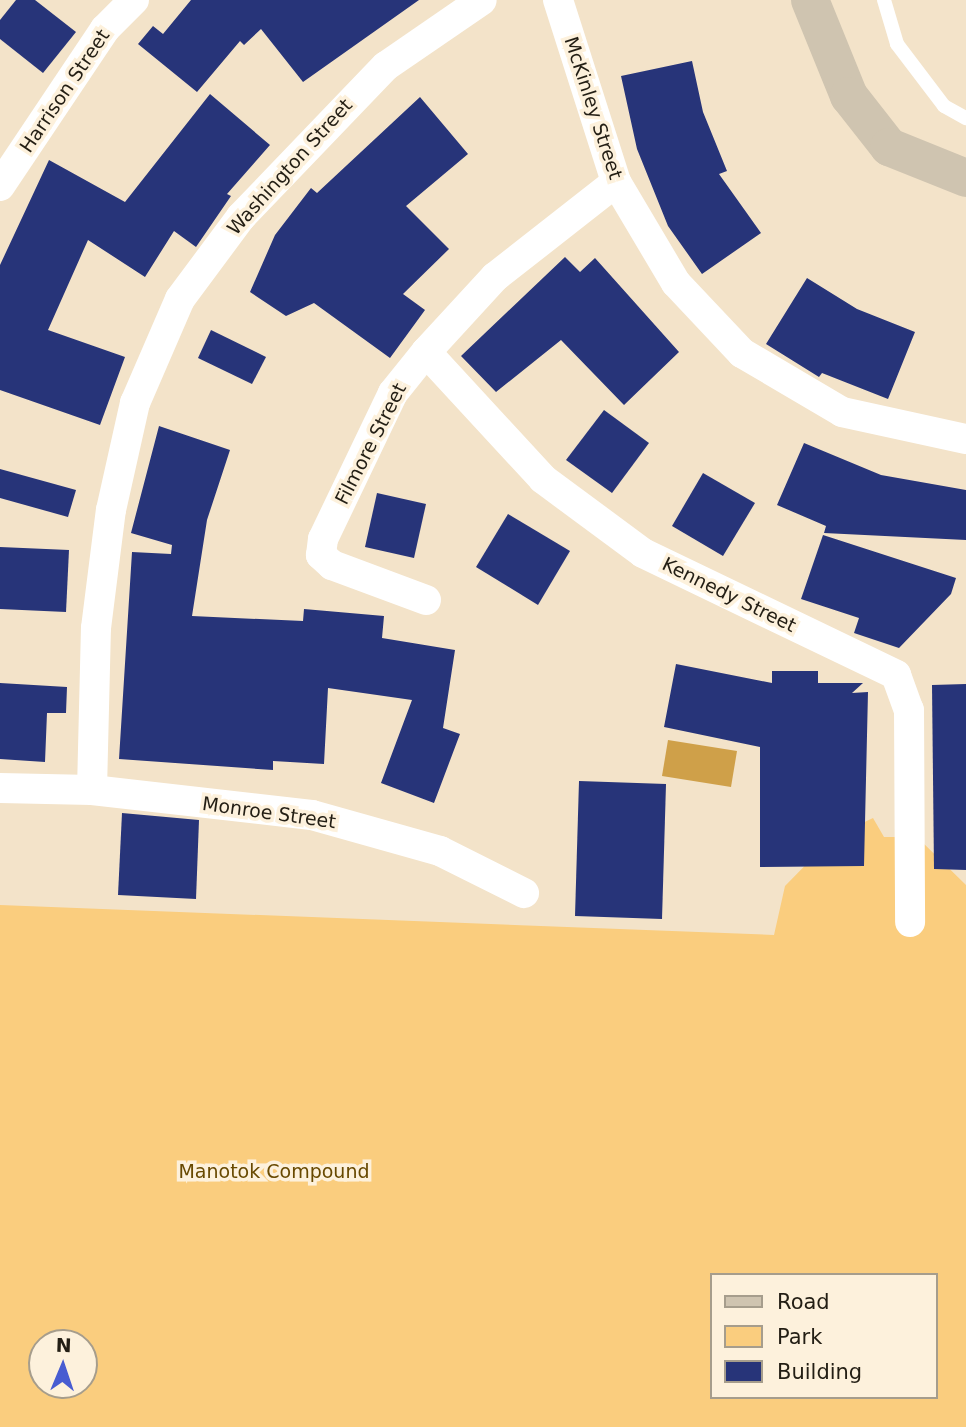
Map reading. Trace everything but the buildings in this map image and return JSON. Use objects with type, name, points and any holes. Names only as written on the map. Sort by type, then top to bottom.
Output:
[{"type":"street","name":"Harrison Street","points":[[0,186],[105,29],[134,0]]},
{"type":"street","name":"Washington Street","points":[[92,790],[96,628],[111,510],[135,403],[180,299],[241,217],[386,66],[482,0]]},
{"type":"street","name":"McKinley Street","points":[[558,0],[616,182],[676,283],[743,353],[865,422],[966,439]]},
{"type":"street","points":[[810,0],[849,96],[889,147],[966,178]]},
{"type":"street","name":"Filmore Street","points":[[426,600],[321,555],[323,539],[393,393],[426,352],[495,277],[616,182]]},
{"type":"street","name":"Kennedy Street","points":[[426,352],[543,479],[643,553],[896,675],[909,710],[910,922]]},
{"type":"street","name":"Monroe Street","points":[[0,788],[92,790],[312,815],[440,851],[524,892]]},
{"type":"lane","points":[[884,0],[897,44],[944,106],[966,118]]},
{"type":"green space","name":"Manotok Compound","points":[[873,818],[884,837],[917,837],[966,885],[966,1427],[0,1427],[0,905],[774,935],[785,886],[833,837]]},
{"type":"shaded area","points":[[668,740],[737,751],[731,787],[662,776]]}]
